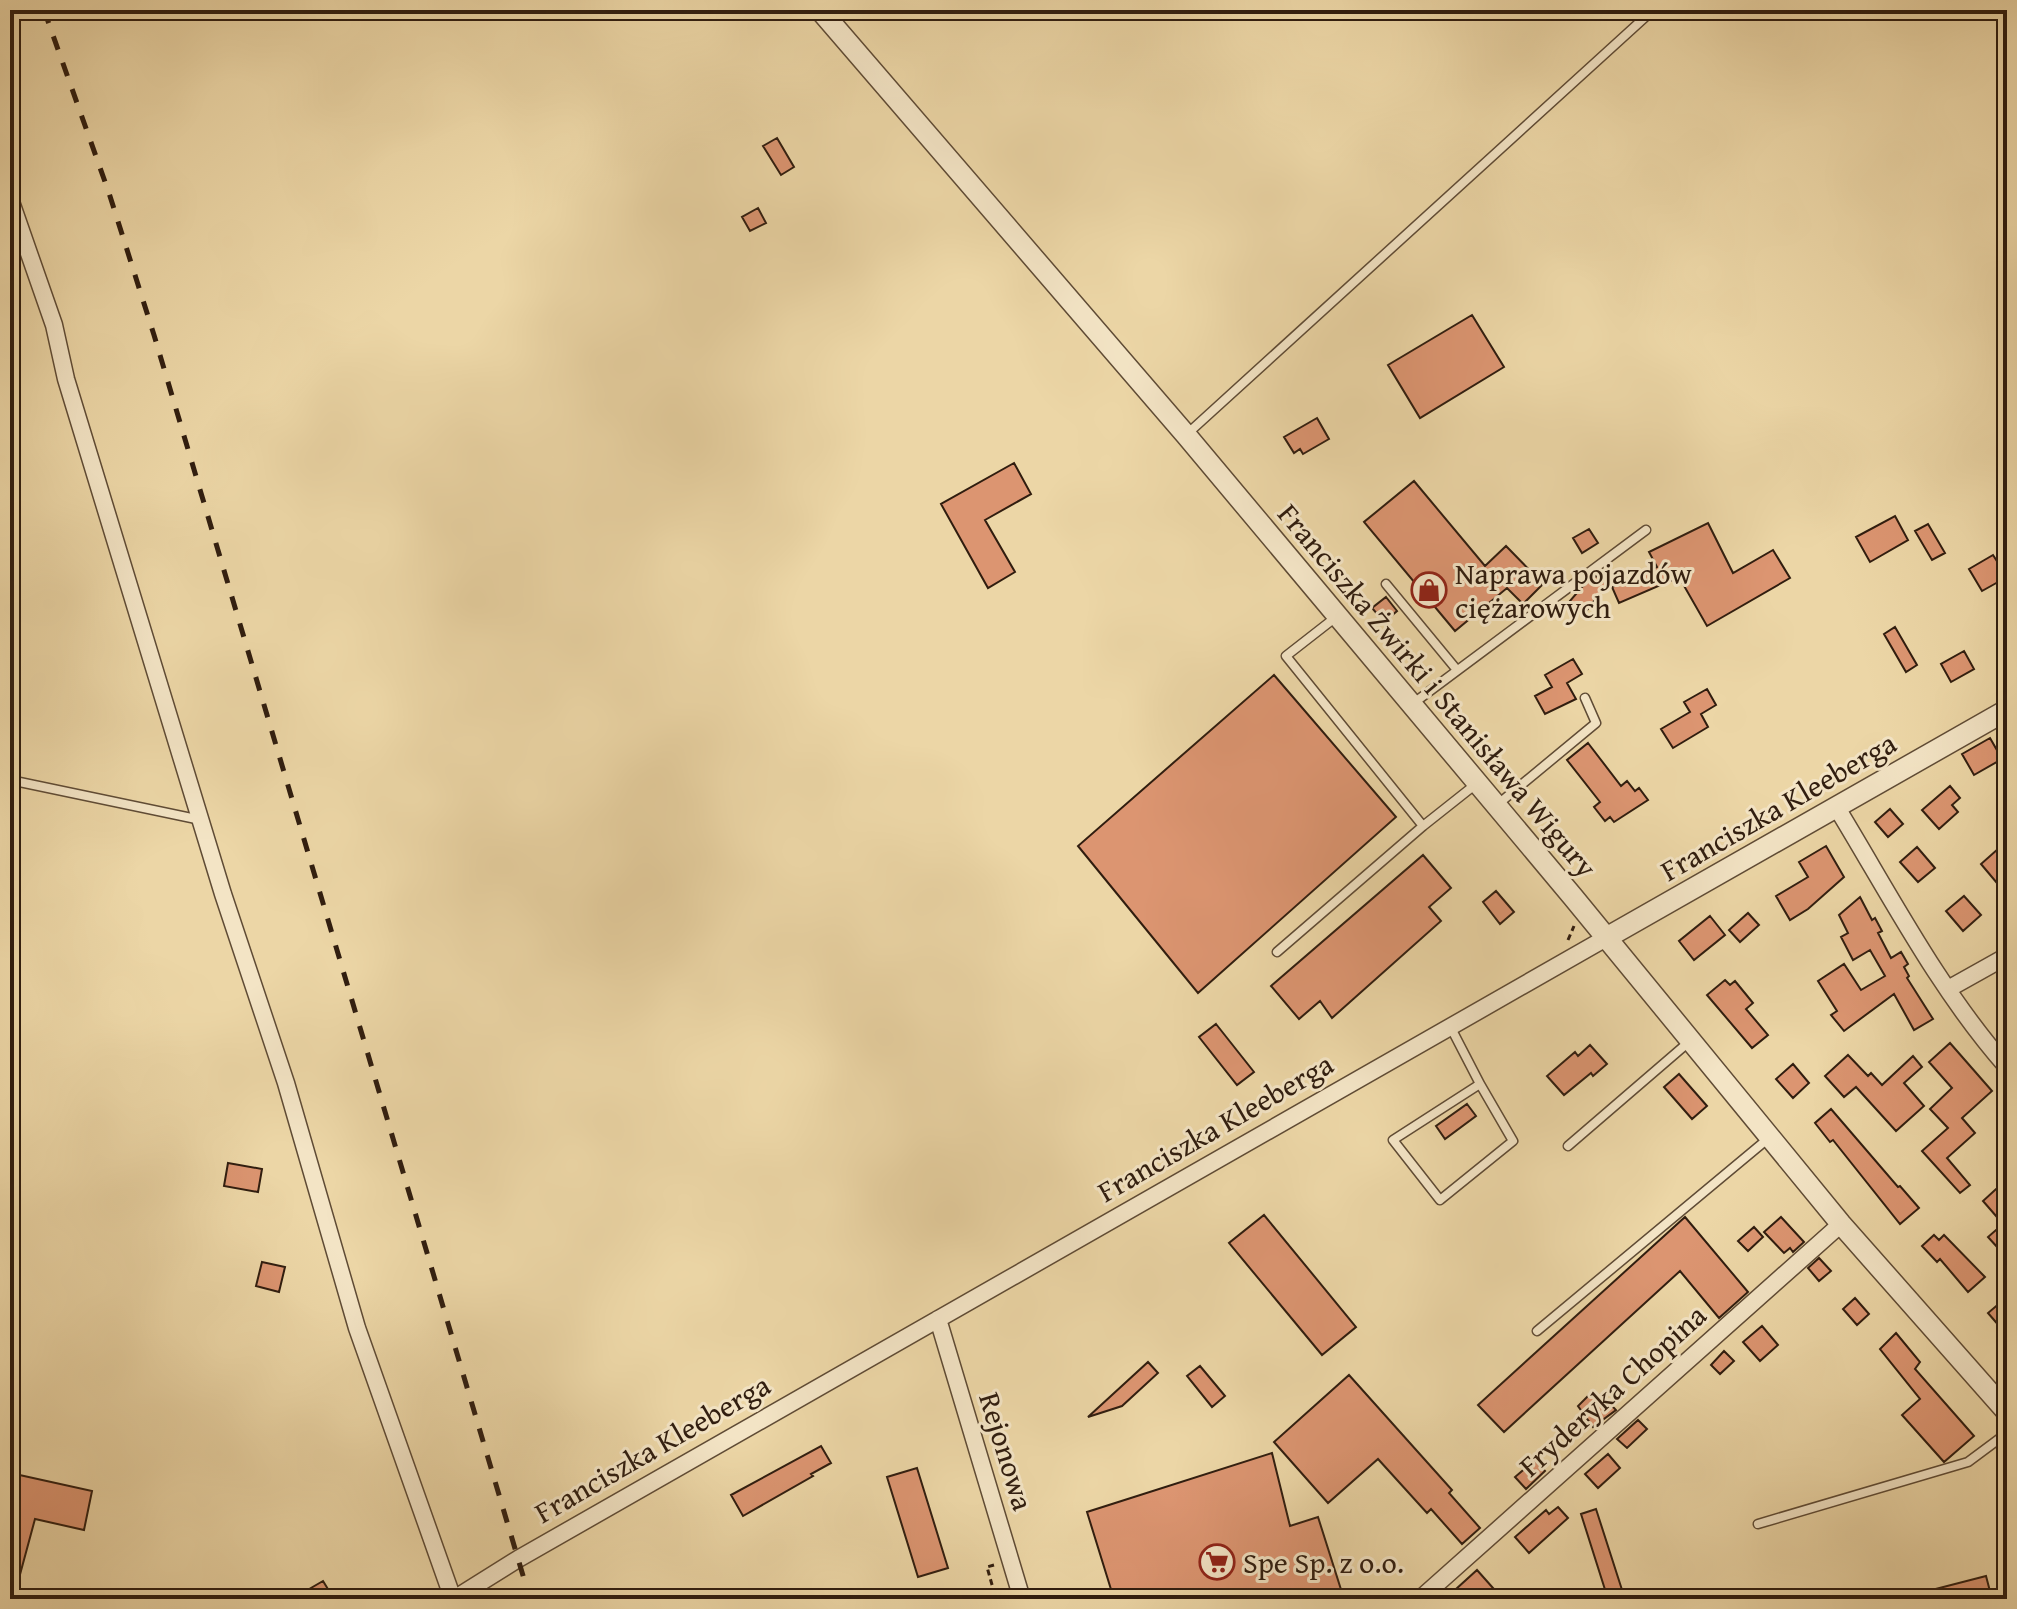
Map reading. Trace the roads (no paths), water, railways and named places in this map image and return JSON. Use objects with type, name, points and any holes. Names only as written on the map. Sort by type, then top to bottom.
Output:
[{"type":"street","name":"Franciszka Żwirki i Stanisława Wigury","points":[[820,10],[1186,435],[1841,1224],[2007,1412]]},
{"type":"street","points":[[10,199],[54,325],[66,379],[201,820],[286,1083],[357,1328],[454,1599]]},
{"type":"street","name":"Franciszka Kleeberga","points":[[454,1599],[518,1559],[2007,710]]},
{"type":"street","points":[[1837,808],[1948,989],[2007,1067]]},
{"type":"street","points":[[1948,989],[2007,956]]},
{"type":"street","name":"Fryderyka Chopina","points":[[1420,1599],[1841,1224]]},
{"type":"street","name":"Rejonowa","points":[[938,1319],[1022,1599]]},
{"type":"lane","points":[[1186,435],[1653,10]]},
{"type":"lane","points":[[1410,705],[1646,530]]},
{"type":"lane","points":[[1386,584],[1457,670]]},
{"type":"lane","points":[[1336,616],[1286,656],[1423,826]]},
{"type":"lane","points":[[1496,806],[1596,723],[1585,698]]},
{"type":"lane","points":[[10,780],[201,820]]},
{"type":"lane","points":[[1277,952],[1476,784]]},
{"type":"lane","points":[[1450,1027],[1513,1141],[1440,1200],[1393,1140],[1480,1084]]},
{"type":"lane","points":[[1568,1146],[1690,1040]]},
{"type":"lane","points":[[1537,1331],[1770,1137]]},
{"type":"lane","points":[[1758,1524],[1968,1462],[2007,1433]]},
{"type":"railway","points":[[44,10],[109,193],[154,335],[530,1599]]},
{"type":"place","name":"Naprawa pojazdów ciężarowych","points":[[1429,590]]},
{"type":"place","name":"Spe Sp. z o.o.","points":[[1217,1562]]}]
